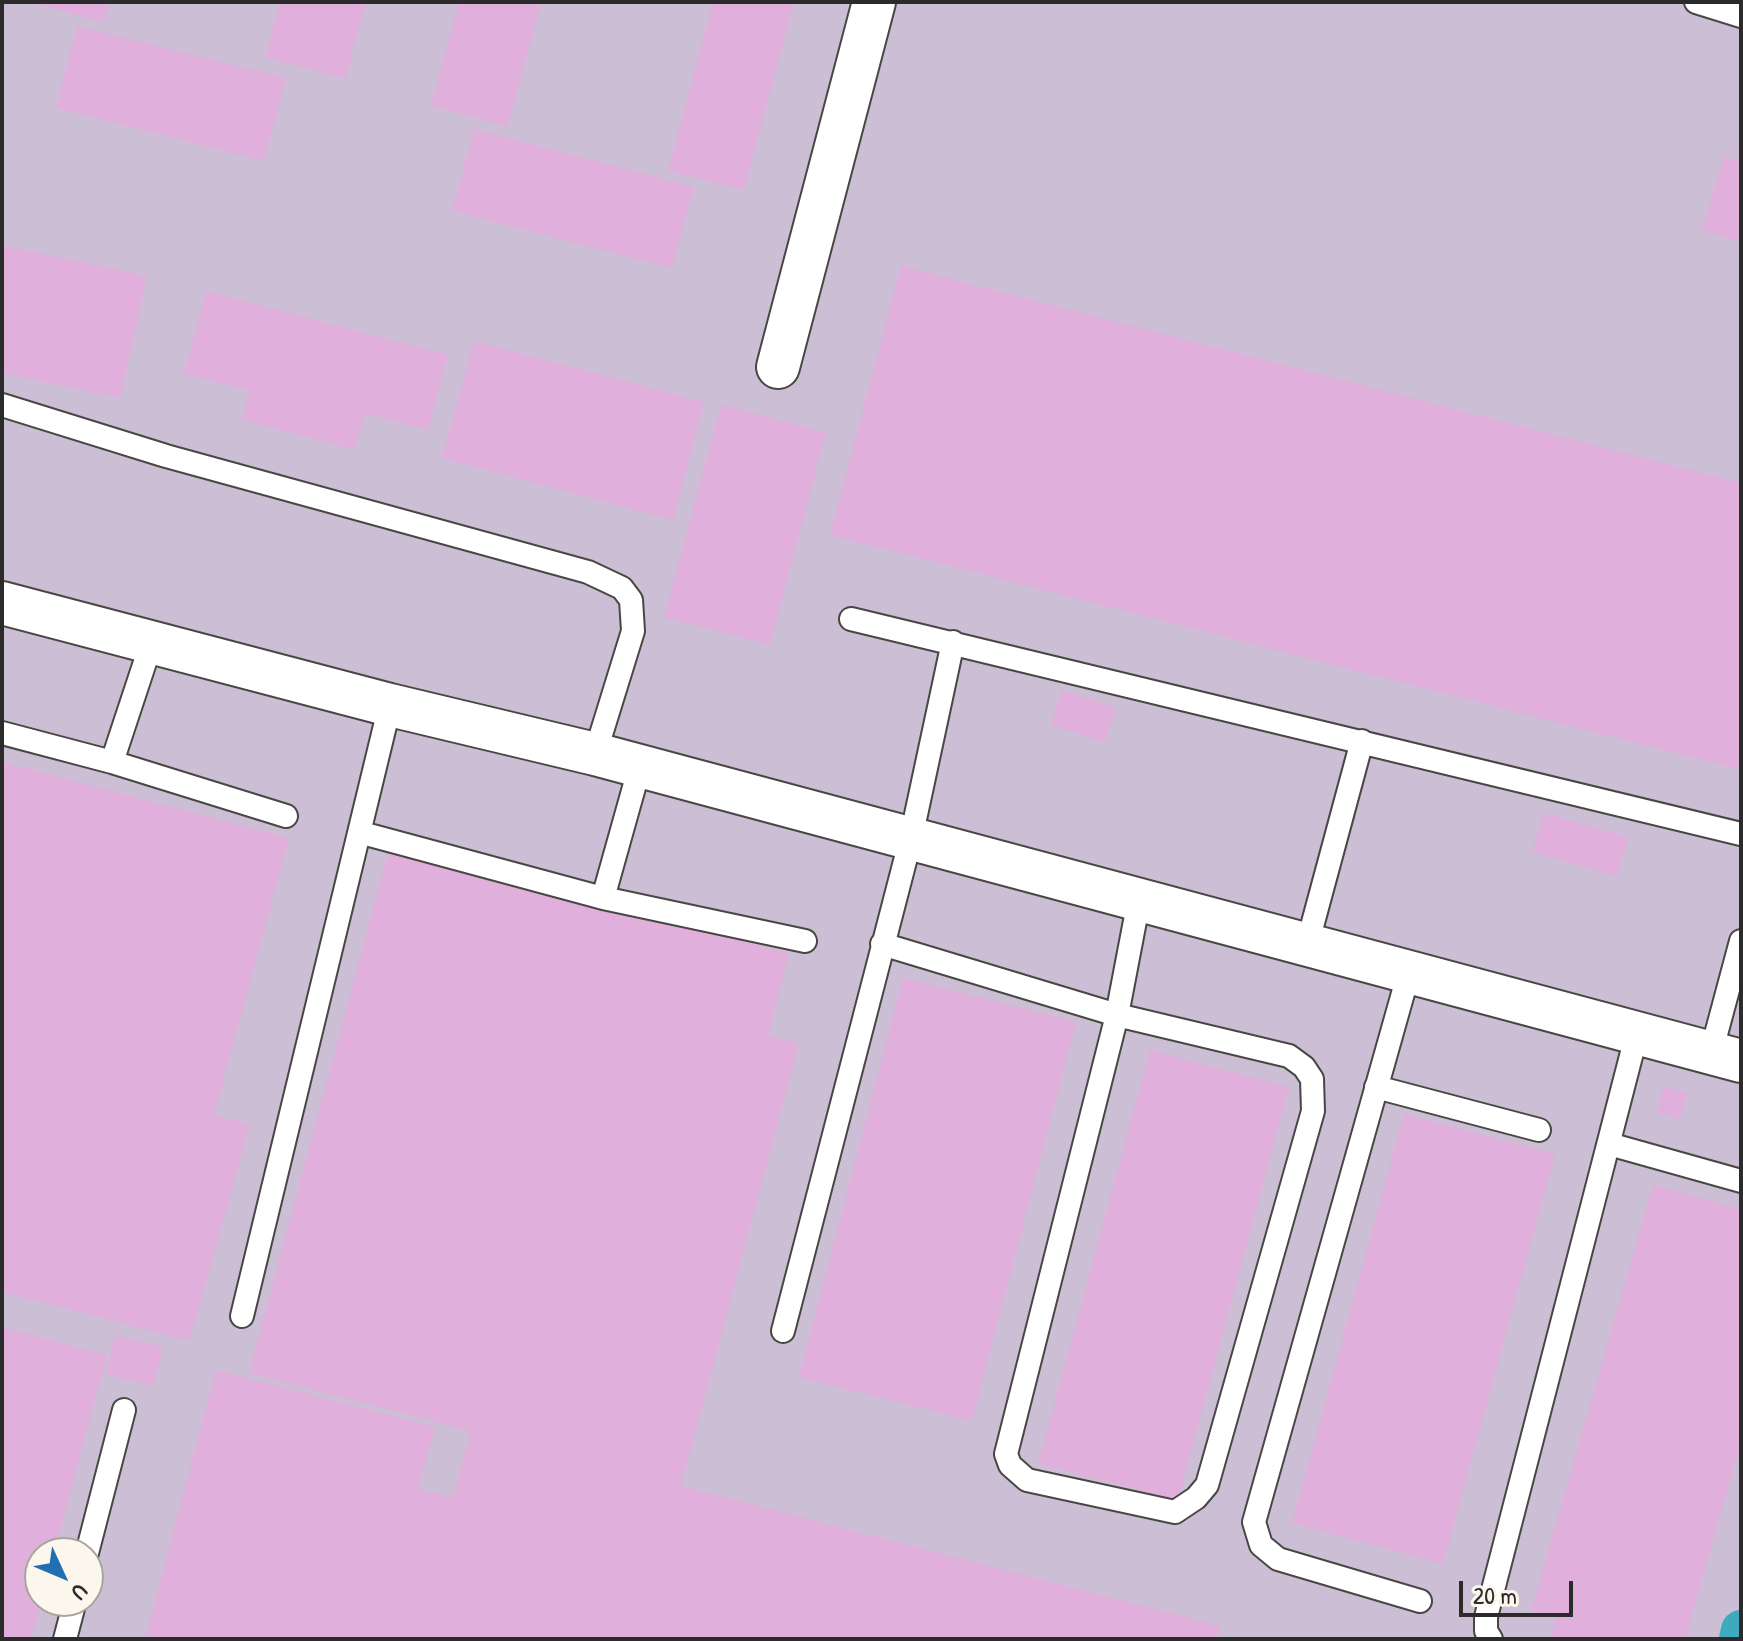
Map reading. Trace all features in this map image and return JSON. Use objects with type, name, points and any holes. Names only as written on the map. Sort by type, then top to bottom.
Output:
[{"type":"street","points":[[778,367],[874,2]]},
{"type":"street","points":[[2,603],[390,705],[595,754],[1726,1057]]},
{"type":"lane","points":[[1696,2],[1741,16]]},
{"type":"lane","points":[[2,405],[166,456],[588,572],[622,588],[631,600],[633,631],[595,754]]},
{"type":"lane","points":[[851,619],[1741,834]]},
{"type":"lane","points":[[112,762],[152,641]]},
{"type":"lane","points":[[783,1331],[911,838],[953,642]]},
{"type":"lane","points":[[242,1316],[362,833],[390,705]]},
{"type":"lane","points":[[2,733],[112,762],[286,816]]},
{"type":"lane","points":[[1307,945],[1362,741]]},
{"type":"lane","points":[[603,898],[640,766]]},
{"type":"lane","points":[[362,833],[603,898],[805,941]]},
{"type":"lane","points":[[882,944],[1117,1015],[1289,1056],[1304,1067],[1312,1079],[1315,1095],[1207,1485],[1196,1498],[1175,1512],[1027,1480],[1010,1465],[1006,1454],[1117,1015],[1139,900]]},
{"type":"lane","points":[[1726,1057],[1741,941]]},
{"type":"lane","points":[[1409,972],[1254,1522],[1255,1533],[1267,1552],[1278,1559],[1420,1601]]},
{"type":"lane","points":[[1491,1639],[1486,1631],[1486,1617],[1637,1033]]},
{"type":"lane","points":[[1376,1087],[1539,1130]]},
{"type":"lane","points":[[1609,1144],[1741,1181]]},
{"type":"lane","points":[[91,1537],[124,1410]]},
{"type":"lane","points":[[65,1639],[71,1617]]},
{"type":"shaded area","points":[[2,2],[1741,2],[1741,1639],[2,1639]]},
{"type":"building","points":[[30,2],[110,2],[104,23]]},
{"type":"building","points":[[280,2],[366,2],[345,79],[265,57]]},
{"type":"building","points":[[459,2],[541,2],[508,126],[431,106]]},
{"type":"building","points":[[713,2],[794,2],[744,190],[668,171]]},
{"type":"building","points":[[77,26],[286,78],[264,161],[56,108]]},
{"type":"building","points":[[474,129],[694,187],[672,268],[452,211]]},
{"type":"building","points":[[1724,156],[1741,161],[1741,242],[1702,231]]},
{"type":"building","points":[[2,245],[147,276],[120,398],[2,373]]},
{"type":"building","points":[[901,266],[1741,483],[1741,770],[830,535]]},
{"type":"building","points":[[206,291],[448,355],[428,430],[365,413],[355,450],[242,420],[250,391],[184,374]]},
{"type":"building","points":[[474,341],[704,402],[673,520],[442,458]]},
{"type":"building","points":[[721,405],[826,432],[770,645],[664,617]]},
{"type":"building","points":[[1062,690],[1116,708],[1105,742],[1051,725]]},
{"type":"building","points":[[2,762],[289,838],[214,1115],[250,1124],[190,1341],[2,1292]]},
{"type":"building","points":[[1544,813],[1628,837],[1617,876],[1532,852]]},
{"type":"building","points":[[389,849],[789,953],[768,1035],[799,1043],[681,1486],[1220,1626],[1216,1639],[145,1639],[216,1370],[435,1427],[418,1489],[453,1498],[471,1431],[249,1373]]},
{"type":"building","points":[[903,978],[1076,1022],[972,1421],[799,1377]]},
{"type":"building","points":[[1150,1050],[1289,1087],[1178,1500],[1038,1464]]},
{"type":"building","points":[[1663,1087],[1687,1092],[1680,1119],[1657,1113]]},
{"type":"building","points":[[1404,1114],[1555,1154],[1443,1564],[1292,1523]]},
{"type":"building","points":[[1653,1185],[1741,1209],[1741,1442],[1685,1639],[1549,1639],[1556,1618],[1531,1611]]},
{"type":"building","points":[[2,1327],[107,1355],[58,1537],[24,1537],[24,1617],[37,1617],[31,1639],[2,1639]]},
{"type":"building","points":[[115,1335],[163,1347],[153,1386],[105,1374]]},
{"type":"waterway","points":[[1739,1639],[1741,1630]]}]
